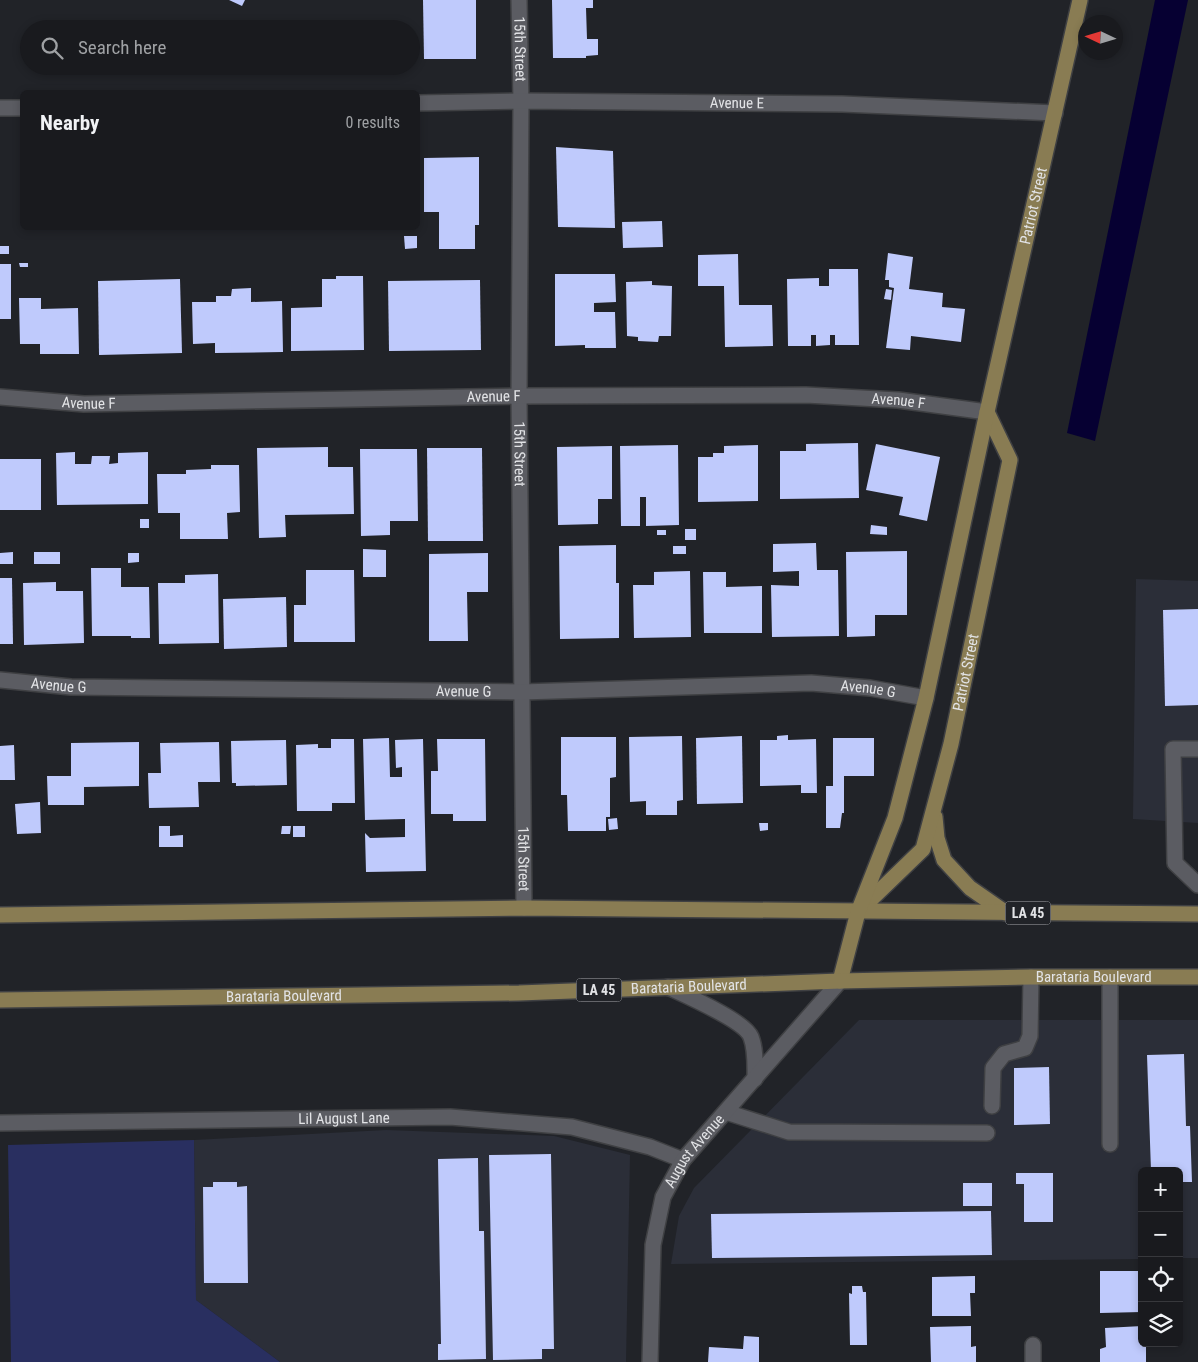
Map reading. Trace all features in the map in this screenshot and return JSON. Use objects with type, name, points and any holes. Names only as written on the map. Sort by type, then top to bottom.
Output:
[{"type":"main road","name":"Patriot Street","points":[[840,981],[858,912],[895,818],[926,698],[987,412],[1080,0]]},
{"type":"main road","name":"Patriot Street","points":[[858,912],[923,849],[951,744],[1010,460],[987,412]]},
{"type":"main road","points":[[934,807],[937,838],[944,860],[970,888],[1006,913]]},
{"type":"main road","name":"LA 45","points":[[0,915],[524,908],[1198,914]]},
{"type":"main road","name":"Barataria Boulevard","points":[[0,1000],[509,993],[840,981],[1031,977],[1198,977]]},
{"type":"street","name":"15th Street","points":[[519,0],[521,100],[519,396],[524,908]]},
{"type":"street","name":"Avenue E","points":[[420,103],[521,100],[842,104],[1055,114]]},
{"type":"street","points":[[0,108],[20,108]]},
{"type":"street","name":"Avenue F","points":[[0,397],[84,404],[519,396],[806,395],[898,400],[987,412]]},
{"type":"street","name":"Avenue G","points":[[0,680],[71,687],[522,692],[811,683],[870,688],[926,698]]},
{"type":"street","points":[[1198,749],[1173,749],[1174,863],[1198,885]]},
{"type":"street","points":[[992,1106],[993,1068],[1004,1054],[1025,1048],[1030,1036],[1031,977]]},
{"type":"street","points":[[1110,977],[1110,1144]]},
{"type":"street","name":"August Avenue","points":[[650,1362],[653,1245],[663,1196],[683,1160],[840,981]]},
{"type":"street","points":[[668,987],[728,1016],[751,1035],[755,1057],[755,1079]]},
{"type":"street","points":[[726,1112],[789,1132],[987,1133]]},
{"type":"street","name":"Lil August Lane","points":[[0,1124],[450,1118],[572,1128],[650,1147],[683,1160]]},
{"type":"street","points":[[1033,1345],[1033,1362]]},
{"type":"shaded area","points":[[1155,0],[1188,0],[1095,441],[1067,433]]},
{"type":"shaded area","points":[[1136,579],[1198,581],[1198,823],[1133,819]]},
{"type":"shaded area","points":[[859,1020],[1198,1020],[1198,1258],[1183,1258],[1183,1167],[1138,1167],[1138,1259],[671,1264],[679,1216],[694,1188]]},
{"type":"shaded area","points":[[386,1130],[554,1136],[630,1155],[626,1362],[280,1362],[196,1300],[194,1140]]},
{"type":"shaded area","points":[[194,1140],[196,1300],[280,1362],[11,1362],[8,1145]]},
{"type":"building","points":[[229,0],[245,0],[242,6]]},
{"type":"building","points":[[423,0],[476,0],[476,59],[424,59]]},
{"type":"building","points":[[552,0],[593,0],[593,8],[586,8],[587,39],[598,39],[598,55],[586,56],[586,58],[553,58]]},
{"type":"building","points":[[556,147],[613,151],[615,228],[558,227]]},
{"type":"building","points":[[479,157],[479,225],[475,225],[475,249],[439,249],[439,212],[424,212],[424,158]]},
{"type":"building","points":[[662,221],[663,247],[623,248],[622,222]]},
{"type":"building","points":[[404,236],[417,236],[417,248],[405,249]]},
{"type":"building","points":[[0,246],[9,246],[9,254],[0,254]]},
{"type":"building","points":[[888,253],[913,257],[909,289],[943,293],[942,307],[965,309],[961,342],[911,336],[910,350],[886,348],[894,288],[889,287],[889,280],[885,280]]},
{"type":"building","points":[[738,254],[739,305],[772,305],[773,346],[725,347],[724,286],[698,286],[698,255]]},
{"type":"building","points":[[19,263],[28,263],[28,267],[20,267]]},
{"type":"building","points":[[0,264],[11,264],[11,319],[0,319]]},
{"type":"building","points":[[829,269],[858,269],[859,345],[835,345],[835,335],[830,335],[830,345],[816,346],[816,335],[811,335],[811,346],[788,346],[787,279],[819,278],[819,286],[829,286]]},
{"type":"building","points":[[555,274],[615,274],[616,302],[594,303],[594,312],[615,312],[616,348],[585,348],[585,345],[555,346]]},
{"type":"building","points":[[336,276],[363,276],[364,350],[291,351],[291,308],[322,307],[322,279],[336,279]]},
{"type":"building","points":[[180,279],[182,353],[99,355],[98,281]]},
{"type":"building","points":[[480,280],[481,350],[389,351],[388,281]]},
{"type":"building","points":[[652,281],[652,285],[672,286],[671,336],[659,336],[658,342],[638,341],[638,337],[627,336],[626,282]]},
{"type":"building","points":[[251,288],[251,302],[282,301],[283,352],[215,353],[215,343],[193,344],[192,302],[216,302],[216,296],[231,296],[232,289]]},
{"type":"building","points":[[886,289],[892,290],[891,300],[884,299]]},
{"type":"building","points":[[19,298],[41,298],[41,309],[78,308],[79,354],[40,354],[40,344],[20,344]]},
{"type":"building","points":[[858,443],[859,498],[780,499],[780,451],[806,451],[806,444]]},
{"type":"building","points":[[876,444],[940,457],[927,521],[899,515],[903,497],[866,490]]},
{"type":"building","points":[[678,445],[679,525],[646,526],[646,497],[640,497],[640,526],[621,526],[620,446]]},
{"type":"building","points":[[758,445],[758,501],[698,502],[698,457],[713,457],[713,453],[724,453],[724,446]]},
{"type":"building","points":[[612,446],[612,499],[598,499],[598,524],[558,525],[557,447]]},
{"type":"building","points":[[328,447],[328,467],[353,467],[354,514],[285,515],[286,537],[259,538],[257,448]]},
{"type":"building","points":[[427,448],[482,448],[483,541],[428,541]]},
{"type":"building","points":[[360,449],[417,449],[418,521],[390,521],[390,535],[361,536]]},
{"type":"building","points":[[75,452],[75,464],[91,464],[92,456],[110,456],[109,464],[118,463],[118,453],[148,452],[148,504],[57,505],[56,453]]},
{"type":"building","points":[[0,459],[41,459],[41,510],[0,510]]},
{"type":"building","points":[[211,465],[239,465],[240,512],[227,513],[228,539],[180,539],[180,513],[158,513],[157,474],[186,474],[186,470],[211,469]]},
{"type":"building","points":[[140,519],[149,519],[149,528],[140,528]]},
{"type":"building","points":[[871,525],[887,527],[887,535],[870,534]]},
{"type":"building","points":[[685,529],[696,529],[696,540],[685,540]]},
{"type":"building","points":[[657,530],[666,530],[666,535],[657,535]]},
{"type":"building","points":[[816,543],[817,570],[838,570],[839,636],[772,637],[771,585],[799,586],[799,571],[773,572],[773,544]]},
{"type":"building","points":[[616,545],[616,583],[619,583],[619,638],[560,639],[559,546]]},
{"type":"building","points":[[673,546],[686,546],[686,554],[673,554]]},
{"type":"building","points":[[363,549],[386,550],[386,577],[363,577]]},
{"type":"building","points":[[907,551],[907,615],[875,615],[875,636],[847,637],[846,552]]},
{"type":"building","points":[[13,552],[13,564],[0,564],[0,553]]},
{"type":"building","points":[[34,552],[60,552],[60,564],[34,564]]},
{"type":"building","points":[[128,553],[139,553],[139,562],[128,563]]},
{"type":"building","points":[[488,553],[488,592],[467,592],[468,641],[429,641],[429,554]]},
{"type":"building","points":[[91,568],[121,568],[121,587],[149,587],[150,638],[92,636]]},
{"type":"building","points":[[306,570],[354,570],[355,642],[294,642],[294,605],[306,605]]},
{"type":"building","points":[[690,571],[691,637],[634,638],[633,585],[654,585],[654,572]]},
{"type":"building","points":[[703,572],[726,572],[726,587],[762,586],[762,633],[704,633]]},
{"type":"building","points":[[218,574],[219,643],[159,644],[158,583],[185,583],[185,575]]},
{"type":"building","points":[[0,578],[12,578],[13,644],[0,644]]},
{"type":"building","points":[[56,582],[56,591],[83,591],[84,643],[24,645],[23,583]]},
{"type":"building","points":[[286,597],[287,647],[224,649],[223,599]]},
{"type":"building","points":[[1198,609],[1198,705],[1165,706],[1163,610]]},
{"type":"building","points":[[788,735],[788,740],[816,739],[817,793],[801,793],[801,785],[760,786],[760,740],[777,740],[777,736]]},
{"type":"building","points":[[682,736],[683,800],[677,801],[677,815],[646,815],[646,801],[630,802],[629,737]]},
{"type":"building","points":[[742,736],[743,803],[697,804],[696,738]]},
{"type":"building","points":[[561,737],[616,737],[616,777],[610,778],[610,817],[606,817],[606,831],[568,831],[567,795],[561,795]]},
{"type":"building","points":[[389,738],[390,777],[402,777],[402,767],[396,768],[395,740],[423,739],[426,871],[366,872],[365,833],[370,838],[405,837],[405,819],[365,820],[363,739]]},
{"type":"building","points":[[833,738],[874,738],[874,776],[844,776],[844,813],[842,813],[840,828],[826,828],[826,786],[833,786]]},
{"type":"building","points":[[331,739],[354,739],[355,803],[332,803],[332,811],[297,811],[296,745],[318,744],[318,748],[331,748]]},
{"type":"building","points":[[437,739],[485,739],[486,821],[453,821],[453,814],[431,814],[431,771],[438,771]]},
{"type":"building","points":[[286,740],[287,785],[236,786],[236,783],[232,783],[231,741]]},
{"type":"building","points":[[139,742],[139,786],[84,787],[84,805],[48,805],[47,776],[71,776],[71,743]]},
{"type":"building","points":[[219,742],[220,782],[198,782],[199,807],[149,808],[148,773],[161,773],[160,743]]},
{"type":"building","points":[[14,745],[15,780],[0,780],[0,746]]},
{"type":"building","points":[[40,802],[41,833],[17,834],[15,804]]},
{"type":"building","points":[[617,818],[618,829],[609,830],[608,819]]},
{"type":"building","points":[[759,823],[768,823],[768,830],[760,831]]},
{"type":"building","points":[[159,826],[170,826],[170,836],[183,835],[183,847],[159,847]]},
{"type":"building","points":[[282,826],[291,826],[290,834],[281,834]]},
{"type":"building","points":[[293,826],[305,826],[305,837],[293,837]]},
{"type":"building","points":[[1184,1054],[1186,1126],[1190,1126],[1192,1182],[1183,1182],[1183,1167],[1151,1167],[1147,1055]]},
{"type":"building","points":[[1049,1067],[1050,1124],[1014,1125],[1014,1068]]},
{"type":"building","points":[[551,1154],[554,1349],[542,1349],[542,1359],[493,1360],[489,1155]]},
{"type":"building","points":[[478,1158],[479,1231],[484,1231],[486,1359],[438,1360],[438,1344],[441,1344],[438,1159]]},
{"type":"building","points":[[1016,1173],[1053,1173],[1053,1222],[1024,1222],[1024,1184],[1016,1184]]},
{"type":"building","points":[[213,1182],[237,1182],[237,1187],[247,1186],[248,1283],[204,1283],[203,1187],[213,1187]]},
{"type":"building","points":[[963,1183],[992,1183],[992,1206],[963,1206]]},
{"type":"building","points":[[991,1211],[992,1255],[712,1258],[711,1214]]},
{"type":"building","points":[[1100,1271],[1138,1271],[1138,1312],[1100,1313]]},
{"type":"building","points":[[975,1276],[975,1293],[970,1293],[971,1316],[932,1316],[932,1277]]},
{"type":"building","points":[[852,1286],[862,1286],[863,1292],[866,1292],[867,1345],[850,1345],[849,1293],[852,1294]]},
{"type":"building","points":[[971,1326],[971,1347],[976,1346],[976,1362],[931,1362],[930,1327]]},
{"type":"building","points":[[1138,1326],[1138,1347],[1146,1347],[1146,1362],[1100,1362],[1100,1349],[1106,1347],[1105,1328]]},
{"type":"building","points":[[744,1336],[759,1337],[759,1362],[708,1362],[709,1347],[743,1349]]}]
